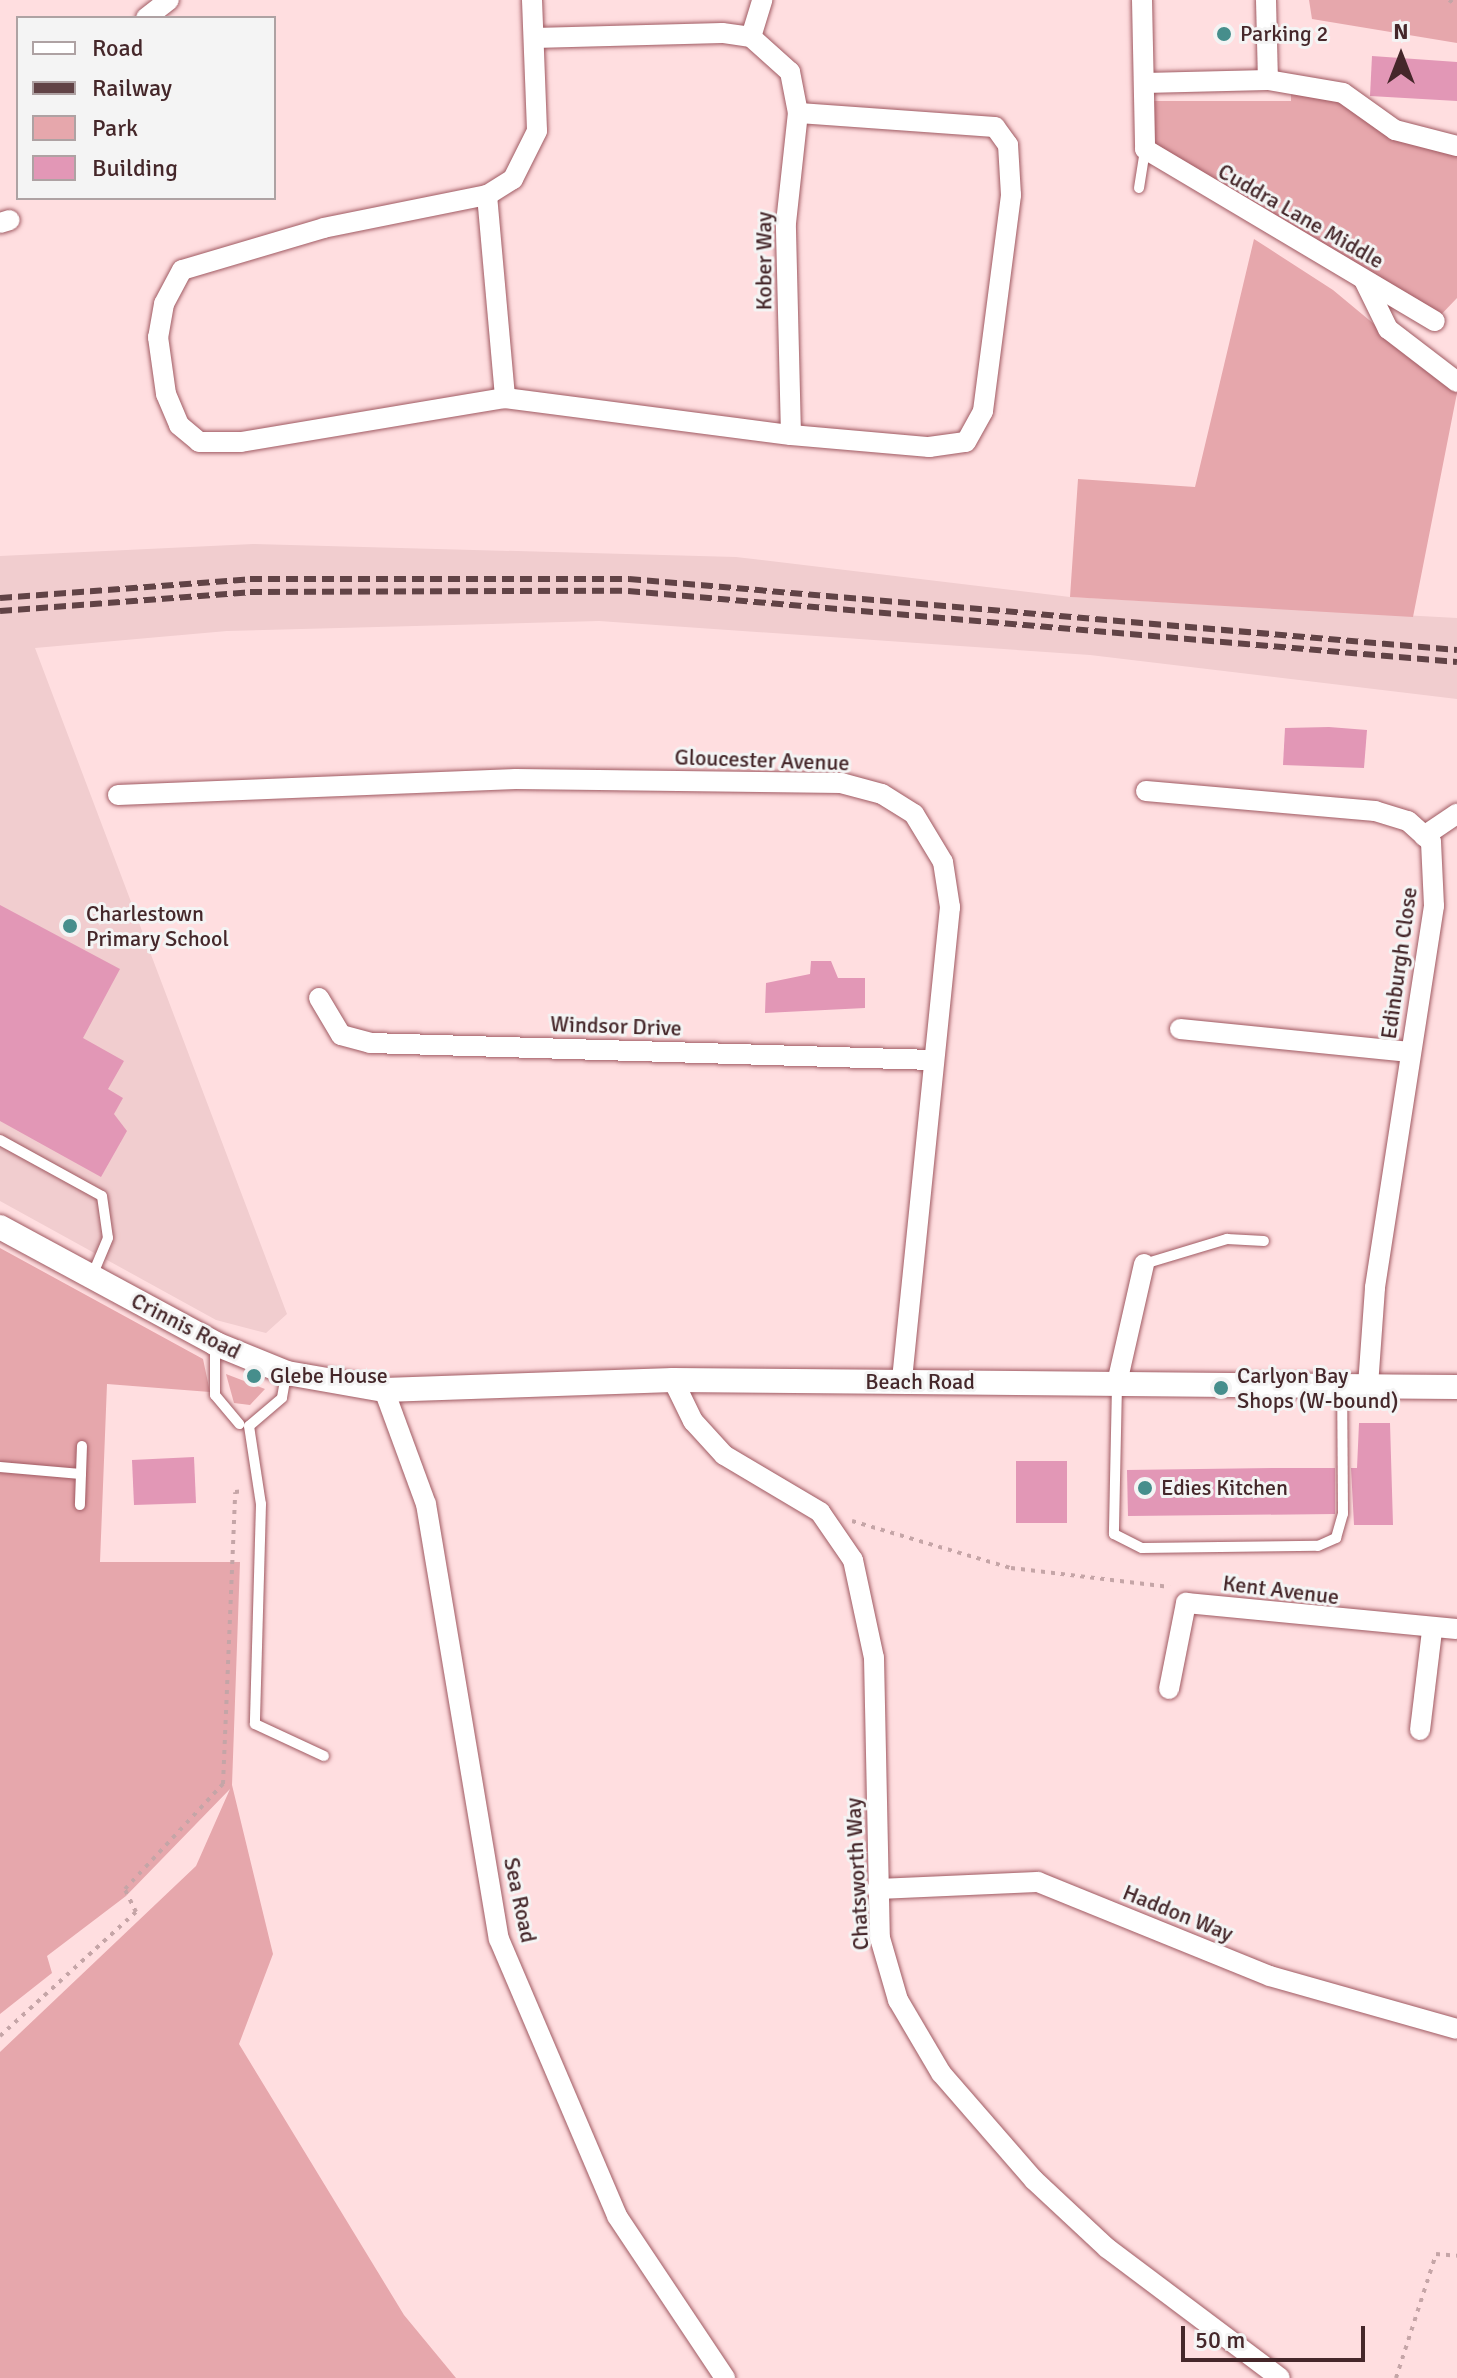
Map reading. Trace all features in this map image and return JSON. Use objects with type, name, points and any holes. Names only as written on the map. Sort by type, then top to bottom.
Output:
[{"type":"street","points":[[149,16],[169,0]]},
{"type":"street","points":[[532,0],[537,131],[513,179],[487,195],[324,228],[182,270],[164,304],[158,337],[166,394],[179,425],[199,442],[241,442],[505,398],[791,435],[929,447],[966,442],[983,411],[1011,195],[1008,145],[995,127],[798,113]]},
{"type":"street","points":[[534,38],[633,30],[751,37],[762,0]]},
{"type":"street","points":[[1142,0],[1145,149]]},
{"type":"street","points":[[1266,0],[1268,80]]},
{"type":"street","name":"Kober Way","points":[[751,37],[790,72],[798,113],[786,223],[791,435]]},
{"type":"street","points":[[1144,83],[1268,80],[1343,93],[1395,130],[1457,146]]},
{"type":"street","name":"Cuddra Lane Middle","points":[[1145,149],[1435,321]]},
{"type":"street","points":[[487,195],[505,398]]},
{"type":"street","points":[[1364,280],[1388,329],[1457,382]]},
{"type":"street","name":"Gloucester Avenue","points":[[118,795],[516,779],[841,783],[882,794],[932,837],[948,883],[902,1382]]},
{"type":"street","points":[[1146,791],[1375,811],[1408,821],[1424,836],[1457,814]]},
{"type":"street","name":"Edinburgh Close","points":[[1368,1385],[1410,1052],[1437,871],[1424,836]]},
{"type":"street","name":"Windsor Drive","points":[[319,998],[341,1035],[370,1043],[933,1060]]},
{"type":"street","points":[[1180,1029],[1410,1052]]},
{"type":"street","name":"Crinnis Road","points":[[0,1227],[216,1344],[287,1373],[384,1390]]},
{"type":"street","points":[[1117,1383],[1144,1264]]},
{"type":"street","name":"Beach Road","points":[[384,1390],[673,1380],[1457,1387]]},
{"type":"street","name":"Chatsworth Way","points":[[673,1380],[693,1421],[724,1455],[820,1512],[853,1560],[871,1621],[880,1938],[898,2000],[966,2106],[1107,2248],[1280,2378]]},
{"type":"street","name":"Sea Road","points":[[384,1390],[426,1504],[499,1939],[617,2216],[725,2378]]},
{"type":"street","points":[[1169,1689],[1186,1603]]},
{"type":"street","name":"Kent Avenue","points":[[1186,1603],[1432,1631],[1457,1629]]},
{"type":"street","points":[[1420,1730],[1432,1631]]},
{"type":"street","name":"Haddon Way","points":[[877,1889],[1038,1882],[1270,1976],[1457,2029]]},
{"type":"lane","points":[[1139,188],[1145,149]]},
{"type":"lane","points":[[0,1140],[102,1196],[108,1238],[91,1278]]},
{"type":"lane","points":[[1144,1264],[1227,1239],[1264,1241]]},
{"type":"lane","points":[[216,1344],[215,1395],[239,1424]]},
{"type":"lane","points":[[287,1373],[282,1398],[249,1426],[258,1490],[255,1724],[324,1756]]},
{"type":"lane","points":[[1117,1383],[1114,1534],[1142,1548],[1318,1546],[1336,1538],[1343,1514],[1342,1385]]},
{"type":"lane","points":[[80,1505],[82,1446]]},
{"type":"lane","points":[[0,1467],[81,1474]]},
{"type":"path","points":[[1449,0],[1457,6]]},
{"type":"path","points":[[0,2036],[136,1912],[125,1889],[223,1784],[235,1492],[258,1490]]},
{"type":"path","points":[[820,1512],[1011,1568],[1167,1584],[1186,1603]]},
{"type":"path","points":[[1396,2378],[1436,2254],[1457,2256]]},
{"type":"shaded area","points":[[253,544],[736,557],[1070,597],[1457,618],[1457,699],[1090,655],[599,621],[227,631],[35,648],[287,1314],[266,1333],[216,1320],[0,1201],[0,556]]},
{"type":"green space","points":[[1309,0],[1457,0],[1457,43],[1312,19]]},
{"type":"green space","points":[[1291,86],[1343,93],[1395,130],[1457,146],[1457,298],[1435,321],[1145,149],[1144,101],[1291,101]]},
{"type":"green space","points":[[1254,239],[1333,290],[1457,393],[1413,617],[1070,597],[1078,479],[1195,487]]},
{"type":"green space","points":[[0,1248],[203,1359],[210,1392],[107,1384],[100,1562],[240,1562],[232,1785],[273,1954],[239,2044],[404,2315],[456,2378],[0,2378],[0,2052],[196,1866],[230,1789],[126,1896],[47,1956],[52,1973],[0,2014]]},
{"type":"green space","points":[[226,1374],[265,1389],[250,1405],[234,1403]]},
{"type":"building","points":[[1372,56],[1457,62],[1457,101],[1370,96]]},
{"type":"building","points":[[1285,728],[1367,730],[1364,768],[1283,765]]},
{"type":"building","points":[[0,905],[120,969],[83,1038],[124,1061],[108,1089],[123,1098],[114,1114],[127,1131],[101,1177],[0,1121]]},
{"type":"building","points":[[811,961],[831,961],[838,978],[865,978],[865,1008],[765,1013],[766,983],[810,974]]},
{"type":"building","points":[[1359,1423],[1390,1423],[1393,1525],[1354,1525],[1351,1468],[1357,1468]]},
{"type":"building","points":[[194,1457],[196,1503],[134,1505],[132,1460]]},
{"type":"building","points":[[1016,1461],[1067,1461],[1067,1523],[1016,1523]]},
{"type":"building","points":[[1335,1468],[1335,1514],[1128,1516],[1127,1470]]},
{"type":"railway","points":[[0,598],[250,579],[629,579],[1457,650]]},
{"type":"railway","points":[[0,611],[250,592],[628,591],[1457,662]]},
{"type":"place","name":"Parking 2","points":[[1224,34]]},
{"type":"place","name":"Charlestown Primary School","points":[[70,926]]},
{"type":"place","name":"Glebe House","points":[[254,1376]]},
{"type":"place","name":"Carlyon Bay Shops (W-bound)","points":[[1221,1388]]},
{"type":"place","name":"Edies Kitchen","points":[[1145,1488]]}]
